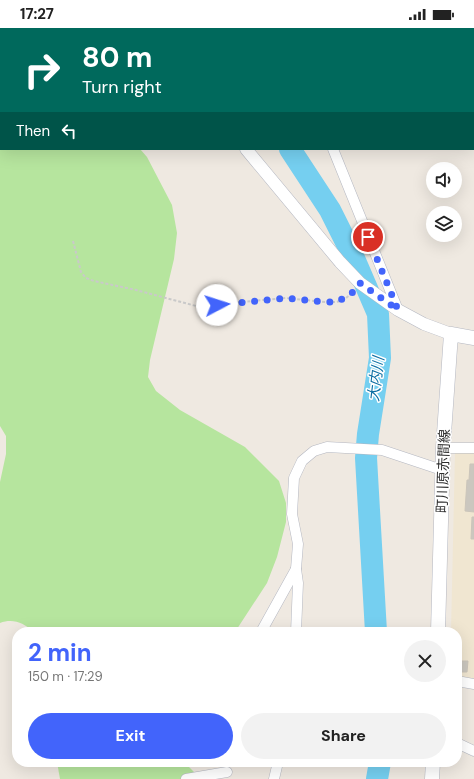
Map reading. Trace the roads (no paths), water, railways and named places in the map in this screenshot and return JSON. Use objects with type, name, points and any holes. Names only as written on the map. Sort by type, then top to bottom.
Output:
[{"type":"main road","points":[[450,334],[474,338]]},
{"type":"main road","name":"町川原赤間線","points":[[438,627],[442,470],[450,334]]},
{"type":"main road","points":[[432,779],[433,767]]},
{"type":"street","points":[[247,150],[340,262],[360,283],[398,310],[424,324],[450,334]]},
{"type":"street","points":[[333,150],[398,310]]},
{"type":"street","points":[[296,627],[298,583],[296,569],[298,544],[292,514],[294,478],[302,461],[314,451],[326,447],[382,450],[442,470]]},
{"type":"street","points":[[443,448],[474,448]]},
{"type":"street","points":[[264,627],[296,569]]},
{"type":"street","points":[[462,682],[474,684]]},
{"type":"street","points":[[462,745],[474,751]]},
{"type":"street","points":[[274,779],[277,767]]},
{"type":"street","points":[[186,779],[227,775]]},
{"type":"waterway","name":"大内川","points":[[291,150],[330,210],[353,256],[378,314],[380,358],[368,434],[366,458],[376,627]]},
{"type":"waterway","name":"大内川","points":[[377,779],[379,767]]}]
